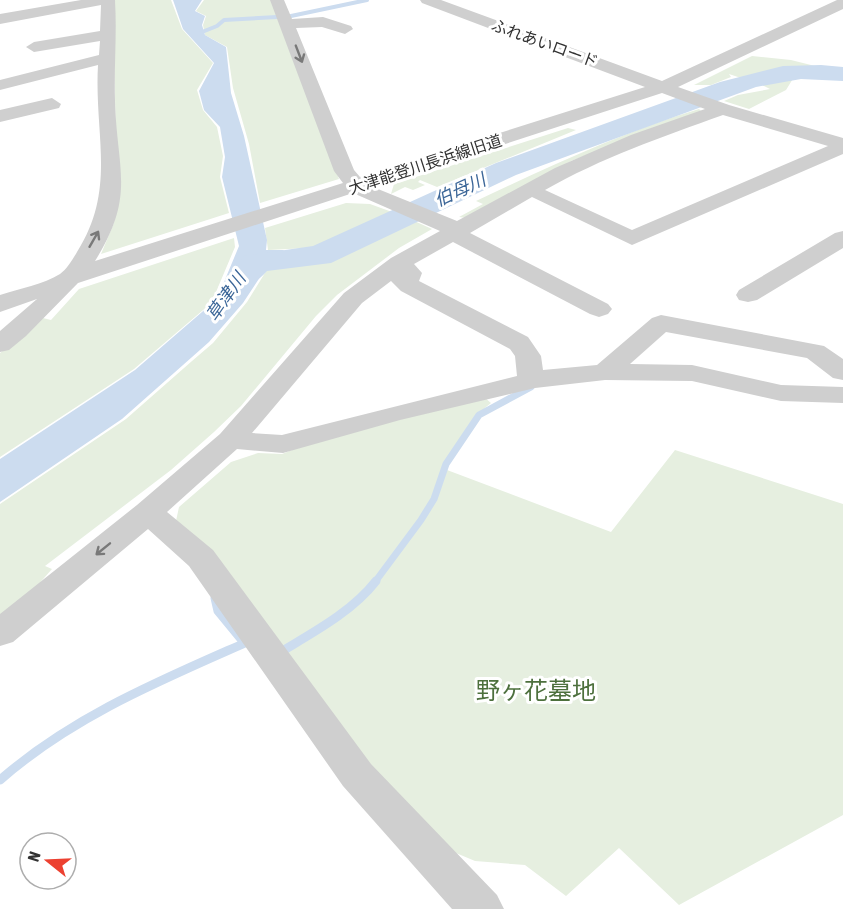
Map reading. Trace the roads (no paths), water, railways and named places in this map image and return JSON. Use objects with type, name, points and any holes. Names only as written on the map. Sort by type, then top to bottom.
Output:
[{"type":"street","points":[[0,6],[34,0]]},
{"type":"street","points":[[277,0],[344,171],[356,186],[381,199],[448,226],[461,237],[599,309]]},
{"type":"street","name":"ふれあいロード","points":[[427,0],[718,107],[843,145]]},
{"type":"street","name":"大津能登川長浜線旧道","points":[[4,303],[70,277],[663,87],[843,3]]},
{"type":"street","points":[[0,20],[108,13]]},
{"type":"street","points":[[0,20],[22,34],[40,52],[108,13]]},
{"type":"street","points":[[22,34],[108,13]]},
{"type":"street","points":[[0,344],[40,310],[70,277],[104,222],[111,195],[106,102],[108,13]]},
{"type":"street","points":[[287,24],[323,22],[345,29]]},
{"type":"street","points":[[3,81],[107,58]]},
{"type":"street","points":[[0,116],[52,104]]},
{"type":"street","points":[[0,633],[148,512],[230,440],[353,298],[448,226],[638,139],[718,107]]},
{"type":"street","points":[[542,196],[632,238],[843,145]]},
{"type":"street","points":[[748,295],[842,226]]},
{"type":"street","points":[[399,263],[410,273],[403,281],[410,286],[519,343],[528,356],[531,380]]},
{"type":"street","points":[[4,303],[30,302],[40,310]]},
{"type":"street","points":[[605,372],[661,323],[815,352],[843,372]]},
{"type":"street","points":[[230,440],[283,444],[395,413],[531,380],[605,372],[692,373],[781,393],[843,395]]},
{"type":"street","points":[[148,512],[201,558],[357,775],[481,909]]},
{"type":"water","name":"草津川","points":[[173,0],[202,0],[195,11],[205,16],[202,25],[205,35],[226,47],[231,93],[244,136],[267,240],[266,250],[283,250],[295,257],[266,268],[243,303],[209,342],[122,419],[0,502],[0,459],[135,370],[217,299],[239,246],[222,177],[225,157],[220,127],[204,110],[199,91],[214,63],[183,29]]},
{"type":"waterway","points":[[291,16],[367,0]]},
{"type":"waterway","points":[[197,34],[217,26],[224,20],[277,17]]},
{"type":"waterway","name":"伯母川","points":[[690,102],[765,77],[801,72],[843,74]]},
{"type":"waterway","name":"伯母川","points":[[244,276],[256,263],[319,256],[506,169],[682,104]]},
{"type":"waterway","points":[[375,582],[421,520],[434,499],[446,464],[479,415],[531,387]]},
{"type":"waterway","points":[[279,653],[343,612],[376,581]]},
{"type":"waterway","points":[[215,598],[218,611],[241,639]]},
{"type":"waterway","points":[[0,780],[57,737],[86,719],[149,686],[245,643]]},
{"type":"park label","name":"野ヶ花墓地","points":[[536,691]]}]
